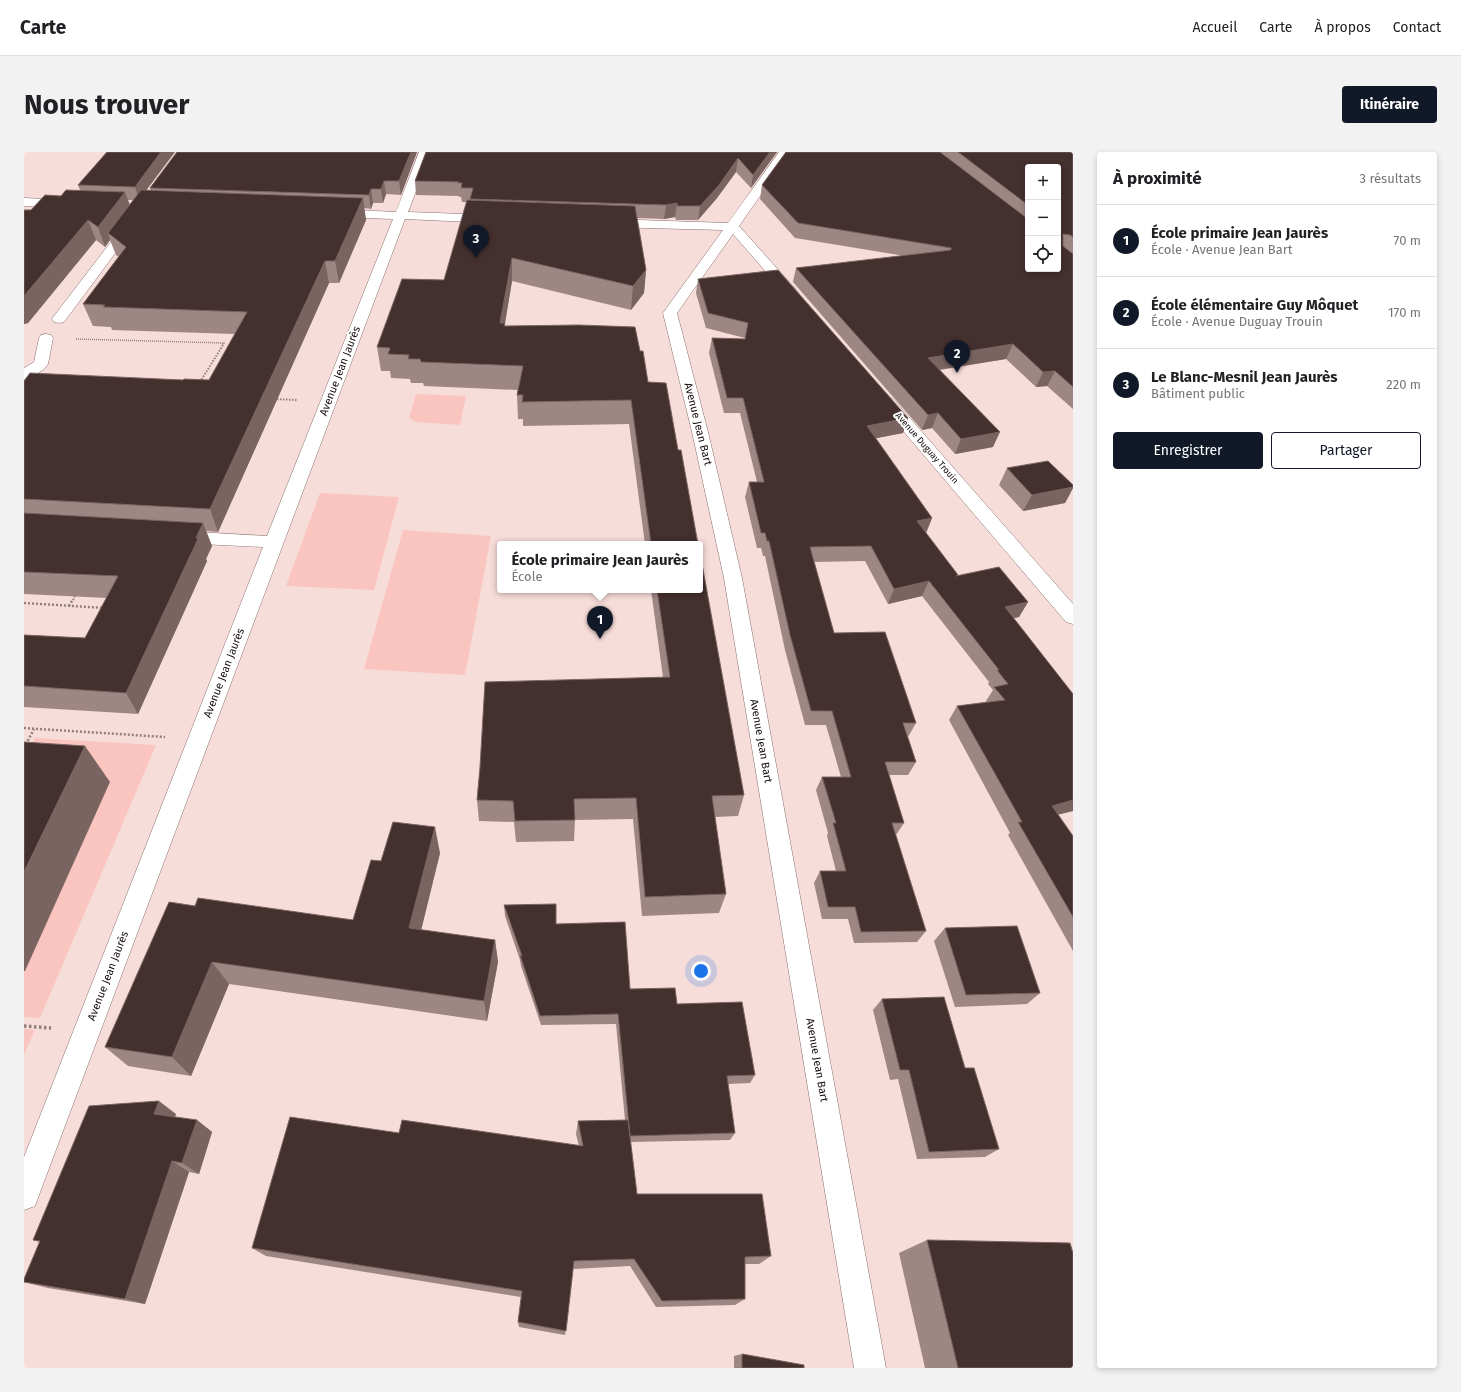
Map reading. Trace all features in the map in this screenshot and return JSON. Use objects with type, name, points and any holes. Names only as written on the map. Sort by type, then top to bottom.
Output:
[{"type":"street","name":"Avenue Jean Jaurès","points":[[24,1195],[273,542],[425,152]]},
{"type":"street","name":"Avenue Jean Bart","points":[[785,152],[733,227],[670,313],[700,432],[733,578],[870,1368]]},
{"type":"street","points":[[24,202],[79,204]]},
{"type":"street","points":[[322,213],[503,219]]},
{"type":"street","points":[[58,319],[138,214]]},
{"type":"street","points":[[597,222],[733,227],[804,306]]},
{"type":"street","points":[[24,375],[41,364],[46,338]]},
{"type":"street","name":"Avenue Duguay Trouin","points":[[876,390],[1073,617]]},
{"type":"street","points":[[165,536],[273,542]]},
{"type":"path","points":[[46,338],[224,343],[199,382]]},
{"type":"path","points":[[268,399],[328,401]]},
{"type":"path","points":[[69,606],[77,593]]},
{"type":"path","points":[[24,603],[110,608]]},
{"type":"path","points":[[24,728],[198,739]]},
{"type":"path","points":[[24,748],[34,729]]},
{"type":"shaded area","points":[[416,394],[466,396],[460,425],[416,422],[409,418]]},
{"type":"shaded area","points":[[320,493],[399,497],[374,590],[286,586]]},
{"type":"shaded area","points":[[403,530],[491,536],[465,675],[364,669]]},
{"type":"shaded area","points":[[35,738],[156,745],[40,1018],[24,1017],[24,759]]},
{"type":"shaded area","points":[[24,1029],[35,1030],[24,1055]]},
{"type":"building","points":[[107,152],[161,152],[135,187],[78,185]]},
{"type":"building","points":[[177,152],[411,152],[399,181],[384,181],[381,189],[371,189],[369,195],[150,188]]},
{"type":"building","points":[[426,152],[770,152],[753,175],[738,158],[719,185],[700,206],[677,206],[677,203],[666,205],[470,199],[473,188],[461,188],[462,183],[458,183],[459,182],[415,181]]},
{"type":"building","points":[[786,152],[940,152],[1025,217],[1025,272],[1061,272],[1061,164],[1025,164],[1025,203],[958,152],[1073,152],[1073,237],[1063,234],[1063,246],[1073,254],[1073,387],[1055,371],[1043,372],[1013,344],[928,358],[1000,432],[961,439],[938,413],[928,415],[796,268],[951,250],[951,248],[798,223],[762,185]]},
{"type":"building","points":[[66,190],[125,192],[98,227],[88,220],[24,296],[24,210],[31,210],[45,195],[61,196]]},
{"type":"building","points":[[141,190],[363,198],[335,261],[325,261],[210,509],[24,499],[24,381],[30,373],[209,380],[247,312],[103,307],[105,305],[83,304],[126,247],[108,233]]},
{"type":"building","points":[[467,200],[635,206],[646,270],[633,286],[512,258],[500,323],[505,323],[504,326],[579,325],[635,327],[640,351],[643,351],[648,382],[666,383],[678,450],[681,450],[697,541],[651,541],[631,400],[522,402],[523,395],[517,395],[523,366],[421,362],[420,359],[408,359],[409,355],[388,354],[390,348],[377,347],[402,279],[444,280]]},
{"type":"building","points":[[778,270],[908,418],[867,426],[932,518],[917,521],[958,575],[956,576],[999,567],[1028,602],[1005,607],[1073,694],[1073,800],[1052,806],[1073,836],[1073,917],[1018,822],[1022,822],[957,706],[1005,700],[994,687],[1008,684],[997,670],[999,670],[929,581],[894,589],[871,546],[810,547],[834,633],[885,632],[916,723],[903,723],[916,762],[885,762],[904,823],[892,823],[926,931],[861,932],[855,907],[828,907],[820,871],[846,871],[833,823],[836,823],[822,777],[851,777],[832,711],[811,711],[790,635],[769,541],[767,541],[765,533],[761,533],[749,482],[764,482],[743,398],[727,398],[712,338],[745,339],[748,323],[708,313],[698,279]]},
{"type":"building","points":[[1048,461],[1073,485],[1073,487],[1032,495],[1007,468]]},
{"type":"building","points":[[24,513],[203,523],[196,538],[198,539],[126,693],[24,686],[24,635],[85,638],[118,576],[24,572]]},
{"type":"building","points":[[703,570],[744,795],[712,796],[726,894],[645,897],[636,798],[574,799],[575,820],[515,821],[513,801],[477,800],[485,682],[670,677],[657,593],[703,593]]},
{"type":"building","points":[[24,742],[85,746],[24,872]]},
{"type":"building","points":[[393,822],[435,827],[409,928],[495,940],[484,1001],[212,962],[172,1057],[105,1047],[169,902],[195,906],[198,898],[353,920],[371,860],[381,861]]},
{"type":"building","points":[[556,904],[556,924],[625,922],[630,989],[675,988],[677,1004],[742,1002],[755,1075],[727,1076],[735,1133],[630,1136],[618,1014],[540,1016],[520,955],[522,956],[504,905]]},
{"type":"building","points":[[1017,926],[1040,993],[966,995],[945,928]]},
{"type":"building","points":[[944,997],[965,1068],[974,1068],[999,1149],[929,1152],[909,1070],[900,1070],[882,999]]},
{"type":"building","points":[[159,1101],[154,1114],[197,1120],[182,1163],[172,1161],[125,1299],[24,1282],[40,1241],[33,1240],[89,1106]]},
{"type":"building","points":[[290,1117],[399,1133],[402,1120],[583,1146],[578,1121],[628,1120],[637,1194],[762,1194],[771,1256],[745,1257],[745,1299],[662,1301],[634,1259],[574,1261],[566,1331],[518,1322],[522,1291],[252,1248]]},
{"type":"building","points":[[927,1240],[1070,1243],[1073,1253],[1073,1368],[958,1368]]},
{"type":"building","points":[[742,1354],[804,1365],[804,1368],[742,1368]]},
{"type":"place","name":"Le Blanc-Mesnil Jean Jaurès","points":[[476,258]]},
{"type":"place","name":"École élémentaire Guy Môquet","points":[[957,373]]},
{"type":"place","name":"École primaire Jean Jaurès","points":[[600,639]]}]
